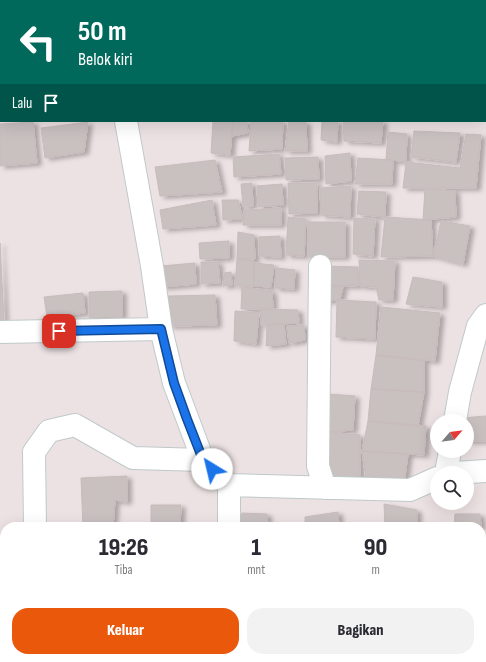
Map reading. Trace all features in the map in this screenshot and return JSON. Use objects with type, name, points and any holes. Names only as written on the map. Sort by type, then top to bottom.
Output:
[{"type":"street","points":[[126,122],[152,266],[161,329],[174,383],[203,460],[229,485],[410,490],[430,481]]},
{"type":"street","points":[[320,266],[318,466],[325,488]]},
{"type":"street","points":[[456,414],[460,392],[478,326],[486,315]]},
{"type":"street","points":[[0,332],[161,329]]},
{"type":"street","points":[[36,522],[34,452],[49,431],[75,425],[132,458],[203,460]]},
{"type":"street","points":[[474,472],[486,471]]},
{"type":"street","points":[[229,485],[229,522]]},
{"type":"building","points":[[33,122],[37,163],[0,166],[0,124]]},
{"type":"building","points":[[88,122],[84,152],[45,158],[41,128]]},
{"type":"building","points":[[213,122],[233,122],[230,155],[211,153]]},
{"type":"building","points":[[233,122],[247,122],[248,133],[232,136]]},
{"type":"building","points":[[251,122],[283,122],[282,149],[249,151]]},
{"type":"building","points":[[289,122],[306,122],[307,151],[285,151]]},
{"type":"building","points":[[322,122],[338,122],[337,142],[321,140]]},
{"type":"building","points":[[343,122],[383,122],[381,143],[344,141]]},
{"type":"building","points":[[414,131],[460,133],[456,162],[411,157]]},
{"type":"building","points":[[388,132],[407,134],[406,162],[386,159]]},
{"type":"building","points":[[466,134],[481,135],[476,188],[403,188],[406,162],[460,168]]},
{"type":"building","points":[[350,153],[351,181],[326,184],[325,156]]},
{"type":"building","points":[[279,154],[281,174],[234,177],[233,157]]},
{"type":"building","points":[[318,157],[319,179],[286,180],[285,158]]},
{"type":"building","points":[[358,158],[393,160],[392,184],[355,184]]},
{"type":"building","points":[[215,160],[222,192],[160,196],[155,167]]},
{"type":"building","points":[[252,183],[253,206],[243,206],[241,184]]},
{"type":"building","points":[[288,183],[317,183],[317,213],[289,214]]},
{"type":"building","points":[[282,184],[283,205],[258,207],[257,186]]},
{"type":"building","points":[[351,186],[350,217],[321,215],[320,188]]},
{"type":"building","points":[[425,189],[455,191],[456,217],[423,220]]},
{"type":"building","points":[[359,191],[386,192],[385,217],[357,214]]},
{"type":"building","points":[[212,200],[216,225],[163,229],[160,210]]},
{"type":"building","points":[[222,200],[238,200],[243,219],[223,220]]},
{"type":"building","points":[[281,208],[281,225],[243,225],[244,210]]},
{"type":"building","points":[[288,217],[306,219],[304,256],[286,255]]},
{"type":"building","points":[[385,217],[431,220],[433,256],[381,257]]},
{"type":"building","points":[[354,218],[375,219],[373,256],[353,254]]},
{"type":"building","points":[[441,221],[470,226],[463,264],[433,256]]},
{"type":"building","points":[[308,222],[345,222],[345,257],[308,257]]},
{"type":"building","points":[[238,232],[254,235],[255,259],[237,259]]},
{"type":"building","points":[[280,236],[281,257],[259,256],[259,237]]},
{"type":"building","points":[[229,241],[229,258],[200,259],[199,243]]},
{"type":"building","points":[[0,243],[4,321],[0,321]]},
{"type":"building","points":[[237,259],[254,261],[254,286],[235,286]]},
{"type":"building","points":[[359,260],[395,261],[393,300],[379,300],[376,287],[360,286]]},
{"type":"building","points":[[201,262],[218,262],[220,283],[201,284]]},
{"type":"building","points":[[195,263],[196,284],[162,287],[161,266]]},
{"type":"building","points":[[254,263],[274,265],[271,287],[254,286]]},
{"type":"building","points":[[325,266],[358,267],[358,286],[324,285]]},
{"type":"building","points":[[276,268],[295,270],[294,289],[275,288]]},
{"type":"building","points":[[231,272],[232,285],[223,286],[224,273]]},
{"type":"building","points":[[413,277],[442,282],[442,307],[406,304]]},
{"type":"building","points":[[323,286],[343,287],[340,299],[322,302]]},
{"type":"building","points":[[242,287],[272,291],[273,308],[241,309]]},
{"type":"building","points":[[122,291],[122,317],[89,318],[89,292]]},
{"type":"building","points":[[83,293],[85,313],[47,317],[44,297]]},
{"type":"building","points":[[215,295],[217,325],[169,326],[168,296]]},
{"type":"building","points":[[337,300],[376,302],[375,339],[336,337]]},
{"type":"building","points":[[381,307],[440,313],[435,361],[376,355]]},
{"type":"building","points":[[262,309],[298,310],[299,323],[261,325]]},
{"type":"building","points":[[235,311],[259,313],[256,344],[234,341]]},
{"type":"building","points":[[284,324],[286,344],[266,346],[267,325]]},
{"type":"building","points":[[304,325],[305,340],[289,343],[287,326]]},
{"type":"building","points":[[376,355],[424,361],[424,392],[371,389]]},
{"type":"building","points":[[371,389],[424,392],[418,426],[368,421]]},
{"type":"building","points":[[329,394],[355,396],[353,430],[327,432]]},
{"type":"building","points":[[486,416],[486,441],[474,441],[474,417]]},
{"type":"building","points":[[368,421],[426,426],[424,455],[362,451]]},
{"type":"building","points":[[327,432],[360,435],[360,479],[323,478]]},
{"type":"building","points":[[362,451],[408,454],[404,484],[366,479]]},
{"type":"building","points":[[127,476],[127,502],[115,500],[113,522],[83,522],[81,478]]},
{"type":"building","points":[[384,504],[417,510],[417,522],[385,522]]},
{"type":"building","points":[[151,505],[181,505],[180,522],[151,522]]},
{"type":"building","points":[[338,512],[339,522],[305,522],[305,517]]},
{"type":"building","points":[[242,513],[267,514],[268,522],[240,522]]},
{"type":"building","points":[[455,514],[480,514],[481,522],[454,522]]},
{"type":"route","points":[[59,331],[161,329],[174,383],[187,419],[203,460],[212,469]]}]
